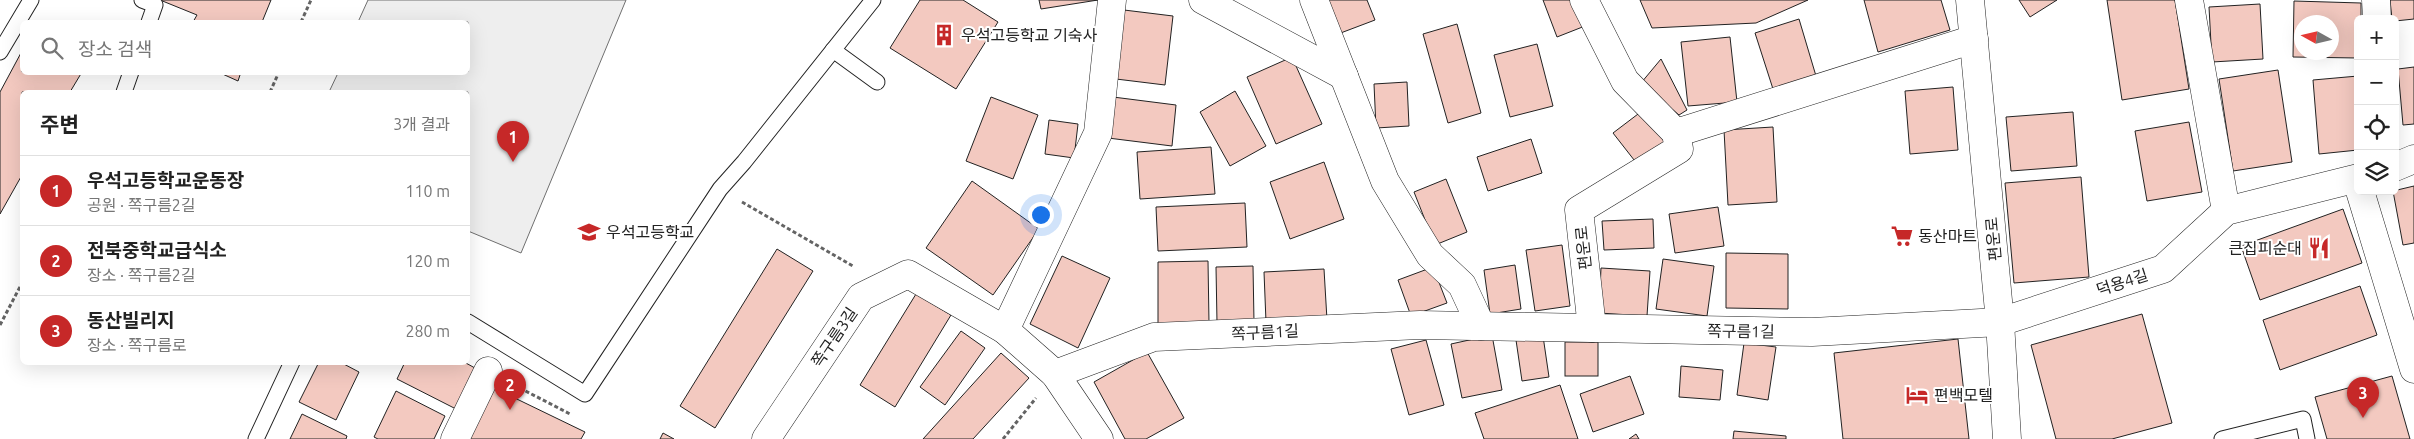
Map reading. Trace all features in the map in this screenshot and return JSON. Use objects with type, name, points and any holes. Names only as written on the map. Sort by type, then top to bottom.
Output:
[{"type":"street","points":[[1099,439],[1055,374],[1005,330],[1098,134],[1112,0]]},
{"type":"street","points":[[1203,0],[1344,76]]},
{"type":"street","points":[[1314,0],[1385,181],[1430,255],[1462,285],[1481,326]]},
{"type":"street","points":[[1584,0],[1625,81],[1676,133],[1974,40]]},
{"type":"street","name":"편운로","points":[[1970,0],[2000,322],[2007,439]]},
{"type":"street","points":[[2189,0],[2226,211]]},
{"type":"street","points":[[2376,0],[2377,15]]},
{"type":"street","name":"편운로","points":[[1592,328],[1579,210],[1679,149],[1676,133]]},
{"type":"street","points":[[2399,165],[2414,159]]},
{"type":"street","name":"덕용4길","points":[[2000,322],[2163,269],[2226,211],[2354,184]]},
{"type":"street","name":"덕용4길","points":[[2362,195],[2414,369]]},
{"type":"street","name":"쪽구름3길","points":[[766,439],[861,297],[908,274],[1005,330]]},
{"type":"street","name":"쪽구름1길","points":[[1055,374],[1154,337],[1420,325],[1812,332],[2000,322]]},
{"type":"street","points":[[455,439],[488,371]]},
{"type":"lane","points":[[0,52],[31,0]]},
{"type":"lane","points":[[142,0],[155,5],[149,20]]},
{"type":"lane","points":[[470,323],[585,394],[720,189],[744,162],[873,0]]},
{"type":"lane","points":[[833,50],[878,82]]},
{"type":"lane","points":[[125,90],[130,75]]},
{"type":"lane","points":[[256,439],[291,365]]},
{"type":"lane","points":[[2222,439],[2303,419],[2307,439]]},
{"type":"path","points":[[302,20],[311,0]]},
{"type":"path","points":[[271,90],[278,75]]},
{"type":"path","points":[[720,189],[886,285]]},
{"type":"path","points":[[0,325],[20,287]]},
{"type":"path","points":[[1004,439],[1055,374]]},
{"type":"shaded area","points":[[368,0],[626,0],[521,253],[470,232],[470,90],[330,90],[337,75],[470,75],[470,20],[359,20]]},
{"type":"building","points":[[160,0],[271,0],[263,20],[194,20],[197,15]]},
{"type":"building","name":"우석고등학교 기숙사","points":[[920,0],[963,0],[998,22],[956,89],[890,48]]},
{"type":"building","points":[[1039,0],[1098,0],[1041,9]]},
{"type":"building","points":[[1325,0],[1367,0],[1375,20],[1338,34]]},
{"type":"building","points":[[1543,0],[1575,0],[1585,26],[1557,37]]},
{"type":"building","points":[[1640,0],[1808,0],[1756,23],[1652,28]]},
{"type":"building","points":[[1864,0],[1941,0],[1950,30],[1878,52]]},
{"type":"building","points":[[2019,0],[2057,0],[2030,17]]},
{"type":"building","points":[[2107,0],[2175,0],[2189,89],[2122,100]]},
{"type":"building","points":[[2390,0],[2414,0],[2414,19],[2399,21],[2399,15],[2392,15]]},
{"type":"building","points":[[2294,1],[2361,3],[2361,15],[2354,15],[2354,58],[2339,58],[2339,15],[2294,15],[2293,57]]},
{"type":"building","points":[[2260,4],[2263,59],[2212,62],[2209,7]]},
{"type":"building","points":[[1124,10],[1173,16],[1165,85],[1116,79]]},
{"type":"building","points":[[1799,19],[1816,76],[1773,89],[1755,33]]},
{"type":"building","points":[[1457,24],[1481,113],[1448,123],[1423,34]]},
{"type":"building","points":[[1730,37],[1737,102],[1688,106],[1681,42]]},
{"type":"building","points":[[1537,44],[1553,106],[1510,117],[1494,55]]},
{"type":"building","points":[[20,55],[20,75],[80,75],[71,90],[20,90],[20,179],[0,214],[0,92]]},
{"type":"building","points":[[1292,57],[1322,124],[1276,144],[1247,77]]},
{"type":"building","points":[[1661,59],[1687,110],[1679,115],[1641,83]]},
{"type":"building","points":[[2414,67],[2414,124],[2403,125],[2399,69]]},
{"type":"building","points":[[2278,70],[2292,162],[2233,171],[2219,79]]},
{"type":"building","points":[[225,75],[240,75],[238,81]]},
{"type":"building","points":[[2354,76],[2354,150],[2319,154],[2313,80]]},
{"type":"building","points":[[1407,82],[1409,126],[1376,128],[1374,84]]},
{"type":"building","points":[[1953,87],[1958,150],[1910,154],[1905,91]]},
{"type":"building","points":[[1235,91],[1266,146],[1230,166],[1200,112]]},
{"type":"building","points":[[991,97],[1038,115],[1013,179],[966,161]]},
{"type":"building","points":[[1113,97],[1176,105],[1172,146],[1108,138]]},
{"type":"building","points":[[1642,111],[1667,143],[1638,165],[1613,133]]},
{"type":"building","points":[[2073,112],[2077,166],[2011,171],[2006,117]]},
{"type":"building","points":[[1049,120],[1078,124],[1074,158],[1045,154]]},
{"type":"building","points":[[2189,122],[2202,192],[2147,201],[2135,131]]},
{"type":"building","points":[[1773,127],[1777,202],[1728,205],[1724,130]]},
{"type":"building","points":[[1531,139],[1542,173],[1488,191],[1477,157]]},
{"type":"building","points":[[1211,147],[1215,194],[1140,199],[1137,152]]},
{"type":"building","points":[[1324,162],[1344,219],[1290,239],[1270,182]]},
{"type":"building","points":[[2081,177],[2089,277],[2014,283],[2005,183]]},
{"type":"building","points":[[1446,179],[1467,232],[1435,245],[1414,192]]},
{"type":"building","points":[[972,181],[1039,229],[993,295],[926,248]]},
{"type":"building","points":[[2414,186],[2414,243],[2403,245],[2394,195],[2399,195],[2399,190]]},
{"type":"building","points":[[1245,203],[1247,247],[1158,251],[1156,207]]},
{"type":"building","points":[[1718,207],[1724,246],[1675,253],[1669,214]]},
{"type":"building","points":[[2343,209],[2362,263],[2260,300],[2241,246]]},
{"type":"building","points":[[1653,219],[1654,248],[1604,250],[1602,221]]},
{"type":"building","points":[[1562,245],[1570,306],[1535,311],[1526,250]]},
{"type":"building","points":[[777,249],[813,271],[715,428],[680,406]]},
{"type":"building","points":[[1726,253],[1788,254],[1788,309],[1726,308]]},
{"type":"building","points":[[1062,256],[1110,278],[1078,348],[1030,324]]},
{"type":"building","points":[[1663,259],[1714,266],[1707,316],[1656,309]]},
{"type":"building","points":[[1208,261],[1209,323],[1158,324],[1158,262]]},
{"type":"building","points":[[1515,265],[1521,309],[1490,314],[1484,270]]},
{"type":"building","points":[[1253,266],[1254,322],[1217,323],[1216,267]]},
{"type":"building","points":[[1433,267],[1447,303],[1411,316],[1398,280]]},
{"type":"building","points":[[1601,268],[1650,271],[1647,316],[1599,313]]},
{"type":"building","points":[[1324,269],[1327,320],[1266,322],[1264,272]]},
{"type":"building","points":[[2360,286],[2377,335],[2280,370],[2263,320]]},
{"type":"building","points":[[916,294],[951,315],[895,407],[860,385]]},
{"type":"building","points":[[2142,314],[2172,423],[2112,439],[2056,439],[2031,345]]},
{"type":"building","points":[[961,331],[985,348],[945,405],[920,387]]},
{"type":"building","points":[[1492,335],[1502,390],[1462,398],[1451,344]]},
{"type":"building","points":[[1543,336],[1549,377],[1522,381],[1516,340]]},
{"type":"building","points":[[1958,339],[1969,439],[1843,439],[1834,353]]},
{"type":"building","points":[[1426,340],[1444,405],[1409,415],[1391,349]]},
{"type":"building","points":[[1565,342],[1598,342],[1598,376],[1565,376]]},
{"type":"building","points":[[1744,343],[1776,347],[1768,400],[1737,395]]},
{"type":"building","points":[[1147,352],[1184,418],[1146,439],[1125,439],[1094,382]]},
{"type":"building","points":[[1001,353],[1029,378],[973,439],[923,439]]},
{"type":"building","points":[[318,365],[346,365],[359,372],[336,420],[299,402]]},
{"type":"building","points":[[404,365],[470,365],[475,368],[456,409],[397,379]]},
{"type":"building","points":[[1681,366],[1723,370],[1720,400],[1679,397]]},
{"type":"building","points":[[1630,376],[1644,414],[1593,432],[1580,394]]},
{"type":"building","points":[[2392,376],[2410,439],[2327,439],[2315,397]]},
{"type":"building","points":[[1560,385],[1578,439],[1484,439],[1475,413]]},
{"type":"building","points":[[492,387],[585,432],[581,439],[467,439]]},
{"type":"building","points":[[396,391],[445,416],[434,439],[378,439],[374,437]]},
{"type":"building","points":[[302,414],[347,436],[346,439],[290,439]]},
{"type":"building","points":[[1734,431],[1786,436],[1786,439],[1733,439]]},
{"type":"building","points":[[663,433],[674,439],[660,439]]},
{"type":"building","points":[[1636,434],[1639,439],[1629,439]]},
{"type":"place","name":"우석고등학교 기숙사","points":[[944,35]]},
{"type":"place","name":"우석고등학교운동장","points":[[513,162]]},
{"type":"place","name":"우석고등학교","points":[[589,232]]},
{"type":"place","name":"동산마트","points":[[1902,236]]},
{"type":"place","name":"큰집피순대","points":[[2319,248]]},
{"type":"place","name":"편백모텔","points":[[1917,395]]},
{"type":"place","name":"전북중학교급식소","points":[[510,410]]},
{"type":"place","name":"동산빌리지","points":[[2363,418]]}]
